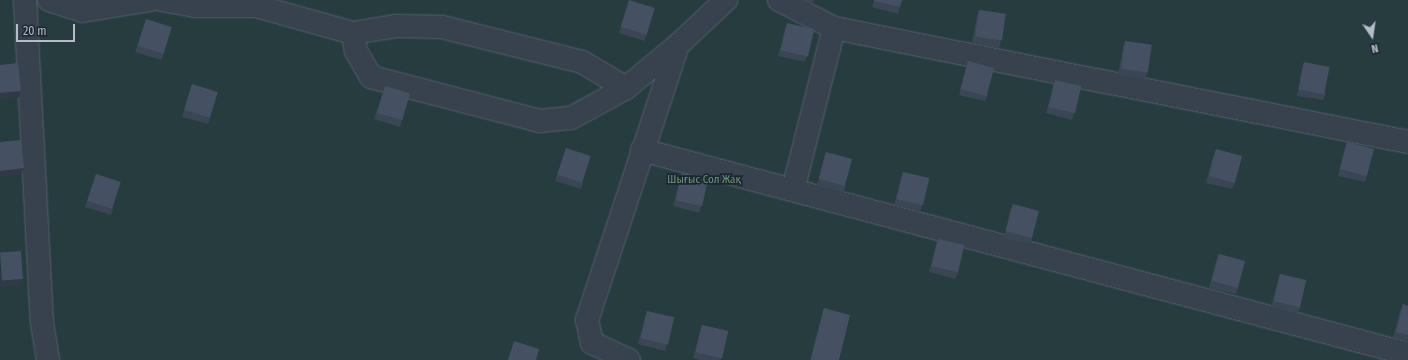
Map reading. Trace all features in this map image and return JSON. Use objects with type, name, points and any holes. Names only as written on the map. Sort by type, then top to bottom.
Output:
[{"type":"street","points":[[25,0],[42,314],[48,360]]},
{"type":"street","points":[[49,0],[82,10],[150,0]]},
{"type":"street","points":[[162,0],[195,6],[256,6],[353,33],[396,26],[442,27],[582,62],[626,88]]},
{"type":"street","points":[[353,33],[356,51],[371,77],[519,117],[540,121],[571,118],[626,88],[678,45],[726,0]]},
{"type":"street","points":[[779,0],[834,28],[1408,142]]},
{"type":"street","points":[[793,190],[834,28]]},
{"type":"street","points":[[629,360],[592,343],[586,320],[678,45]]},
{"type":"street","points":[[642,150],[1408,354]]},
{"type":"green space","name":"Шығыс Сол Жақ","points":[[0,0],[1408,0],[1408,360],[0,360]]},
{"type":"building","points":[[629,0],[655,8],[647,35],[621,27]]},
{"type":"building","points":[[874,0],[902,0],[900,7]]},
{"type":"building","points":[[979,10],[1006,14],[1002,40],[975,37]]},
{"type":"building","points":[[146,19],[172,27],[164,54],[138,46]]},
{"type":"building","points":[[787,23],[814,29],[808,57],[781,50]]},
{"type":"building","points":[[1125,41],[1152,45],[1148,72],[1121,69]]},
{"type":"building","points":[[968,61],[994,68],[987,96],[960,89]]},
{"type":"building","points":[[1304,62],[1330,67],[1324,94],[1299,89]]},
{"type":"building","points":[[18,63],[21,91],[0,93],[0,65]]},
{"type":"building","points":[[1055,80],[1081,86],[1075,113],[1049,107]]},
{"type":"building","points":[[192,84],[218,92],[210,118],[184,110]]},
{"type":"building","points":[[385,86],[410,93],[402,120],[377,113]]},
{"type":"building","points":[[21,140],[24,168],[0,171],[0,142]]},
{"type":"building","points":[[1347,142],[1374,149],[1367,176],[1340,169]]},
{"type":"building","points":[[566,148],[591,156],[582,183],[557,175]]},
{"type":"building","points":[[1216,149],[1242,156],[1235,183],[1209,176]]},
{"type":"building","points":[[826,152],[852,159],[845,186],[819,179]]},
{"type":"building","points":[[903,172],[929,178],[923,205],[897,199]]},
{"type":"building","points":[[682,173],[708,179],[702,206],[676,200]]},
{"type":"building","points":[[96,174],[121,182],[112,209],[87,201]]},
{"type":"building","points":[[1013,204],[1039,211],[1032,238],[1006,231]]},
{"type":"building","points":[[938,239],[964,245],[958,272],[932,266]]},
{"type":"building","points":[[21,251],[23,279],[2,280],[0,252]]},
{"type":"building","points":[[1219,254],[1245,261],[1238,288],[1212,281]]},
{"type":"building","points":[[1280,274],[1306,280],[1300,307],[1274,301]]},
{"type":"building","points":[[1403,304],[1408,306],[1408,335],[1396,332]]},
{"type":"building","points":[[824,308],[850,315],[839,360],[811,360]]},
{"type":"building","points":[[647,311],[674,317],[668,345],[641,338]]},
{"type":"building","points":[[702,325],[728,331],[722,358],[696,352]]},
{"type":"building","points":[[514,341],[539,349],[536,360],[508,360]]}]
